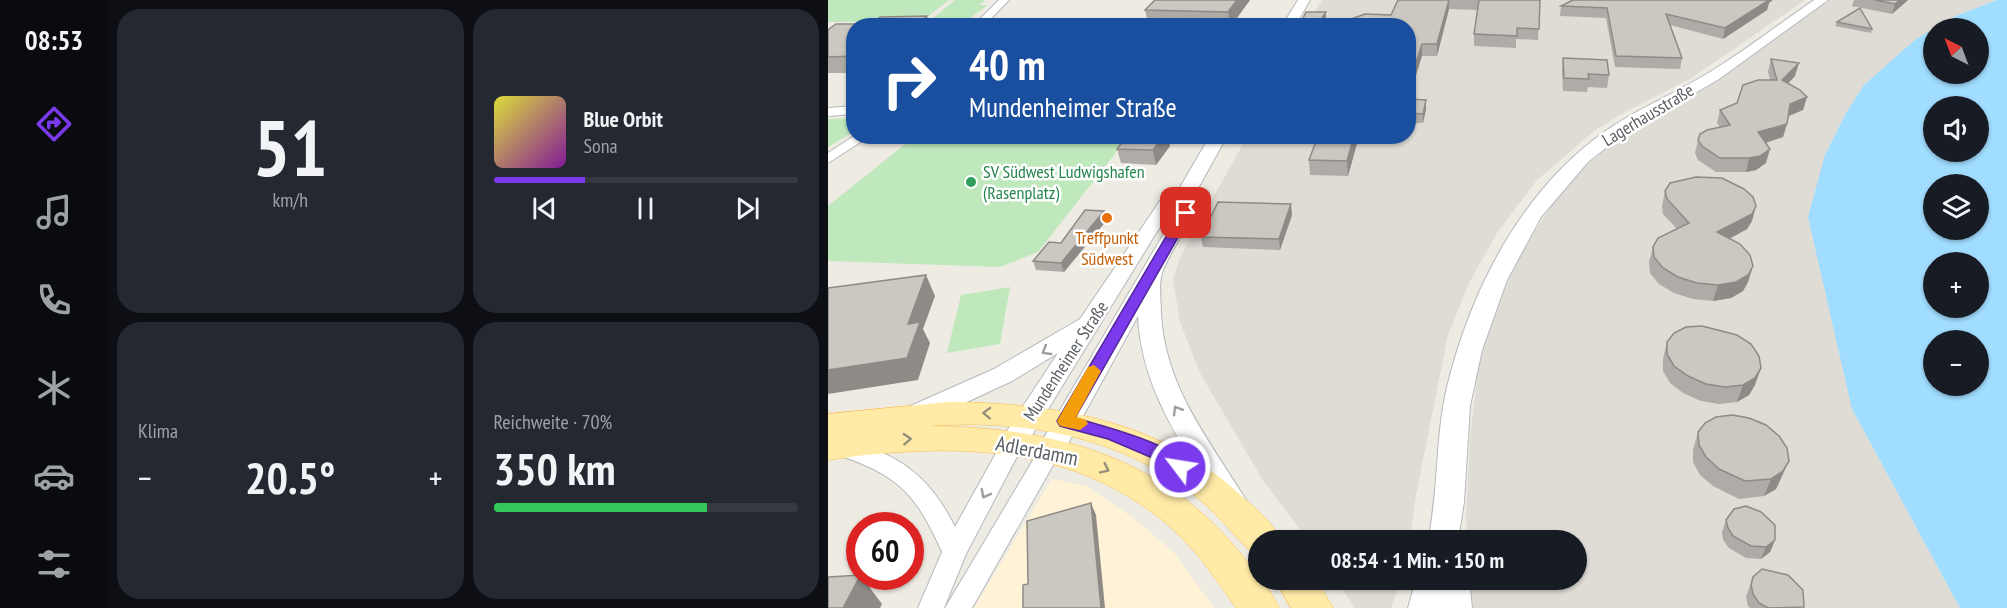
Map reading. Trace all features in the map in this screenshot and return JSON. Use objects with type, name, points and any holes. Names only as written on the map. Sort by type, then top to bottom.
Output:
[{"type":"main road","points":[[832,440],[917,414],[955,412],[1031,416],[1058,436],[1094,427],[1161,455],[1199,480],[1251,527]]},
{"type":"main road","name":"Adlerdamm","points":[[832,440],[909,439],[1014,443],[1058,436],[1078,456],[1142,486],[1189,522],[1231,568],[1259,608]]},
{"type":"main road","points":[[1301,590],[1313,608]]},
{"type":"street","points":[[986,18],[1004,0]]},
{"type":"street","points":[[1293,18],[1304,0]]},
{"type":"street","name":"Lagerhausstraße","points":[[1451,526],[1462,379],[1479,316],[1504,260],[1531,217],[1559,182],[1611,135],[1717,74],[1822,0]]},
{"type":"street","points":[[828,112],[846,111]]},
{"type":"street","points":[[828,159],[851,144]]},
{"type":"street","name":"Mundenheimer Straße","points":[[931,608],[954,552],[1014,443],[1171,199],[1186,193],[1215,144]]},
{"type":"street","name":"Mundenheimer Straße","points":[[958,608],[1193,200],[1186,193]]},
{"type":"street","points":[[1150,273],[1152,336],[1156,361],[1166,390],[1251,527]]},
{"type":"street","points":[[917,414],[1012,370],[1094,319]]},
{"type":"street","points":[[832,440],[871,457],[914,482],[931,501],[954,552]]},
{"type":"street","points":[[1425,608],[1429,590]]},
{"type":"street","points":[[1454,590],[1455,608]]},
{"type":"shaded area","points":[[1322,0],[1805,0],[1690,79],[1625,112],[1594,131],[1537,180],[1497,233],[1469,283],[1448,335],[1416,495],[1411,530],[1300,530],[1262,479],[1200,373],[1180,322],[1173,279],[1181,255],[1243,144],[1416,144],[1416,18],[1310,18]]},
{"type":"shaded area","points":[[1830,0],[1997,0],[1953,18],[1923,18],[1923,35],[1916,39],[1852,409],[1960,608],[1472,608],[1471,590],[1587,590],[1587,530],[1467,530],[1470,438],[1478,369],[1488,326],[1520,254],[1556,199],[1586,166],[1616,140],[1648,119],[1702,90]]},
{"type":"shaded area","points":[[1052,479],[1086,486],[1136,520],[1175,554],[1214,608],[974,608]]},
{"type":"shaded area","points":[[1343,590],[1397,590],[1391,608],[1355,608]]},
{"type":"green space","points":[[828,0],[949,0],[926,18],[846,18],[846,22],[828,22]]},
{"type":"green space","points":[[955,0],[985,0],[979,5],[988,5],[970,18],[933,18]]},
{"type":"green space","points":[[846,118],[846,136],[828,147],[828,119]]},
{"type":"green space","name":"SV Südwest Ludwigshafen (Rasenplatz)","points":[[905,144],[1123,144],[1038,252],[1000,267],[828,261],[828,206]]},
{"type":"green space","points":[[1010,287],[1000,344],[947,353],[961,295]]},
{"type":"water","points":[[1997,0],[2007,0],[2007,608],[1960,608],[1852,409],[1808,217],[1825,155],[1846,113],[1864,85],[1916,39],[1923,35],[1923,84],[1989,84],[1989,18],[1953,18]]},
{"type":"building","points":[[1155,0],[1237,0],[1228,12],[1145,10]]},
{"type":"building","points":[[1398,0],[1449,0],[1437,44],[1422,44],[1416,63],[1416,18],[1354,18],[1365,14],[1391,15]]},
{"type":"building","points":[[1479,0],[1540,0],[1539,29],[1517,28],[1517,36],[1474,34]]},
{"type":"building","points":[[1573,0],[1769,0],[1725,28],[1666,14],[1682,58],[1616,56],[1607,8],[1561,6]]},
{"type":"building","points":[[1874,0],[1900,0],[1895,4]]},
{"type":"building","points":[[1860,8],[1872,29],[1837,22]]},
{"type":"building","points":[[1306,12],[1326,12],[1322,18],[1303,18]]},
{"type":"building","points":[[927,16],[925,18],[880,17]]},
{"type":"building","points":[[836,24],[846,24],[846,56],[828,57],[828,30]]},
{"type":"building","points":[[1563,58],[1607,60],[1609,75],[1588,74],[1589,79],[1564,78]]},
{"type":"building","points":[[1771,59],[1799,63],[1782,80],[1800,90],[1807,97],[1790,104],[1787,124],[1758,132],[1770,149],[1760,156],[1749,158],[1720,158],[1702,146],[1698,140],[1700,134],[1707,130],[1730,125],[1720,110],[1737,103],[1743,85],[1758,80],[1777,80]]},
{"type":"building","points":[[1416,99],[1426,100],[1423,114],[1416,114]]},
{"type":"building","points":[[1121,144],[1157,144],[1153,150],[1117,149]]},
{"type":"building","points":[[1315,144],[1352,144],[1347,161],[1309,160]]},
{"type":"building","points":[[1696,177],[1722,178],[1744,189],[1753,197],[1756,206],[1752,214],[1717,232],[1740,244],[1750,255],[1753,266],[1748,275],[1736,282],[1718,285],[1697,283],[1678,277],[1663,268],[1654,257],[1653,247],[1658,238],[1689,223],[1667,199],[1665,191],[1670,183]]},
{"type":"building","points":[[1218,202],[1291,204],[1279,239],[1201,237]]},
{"type":"building","points":[[1085,210],[1104,211],[1061,263],[1033,261],[1049,242],[1061,243]]},
{"type":"building","points":[[926,275],[908,324],[920,322],[907,358],[828,370],[828,288]]},
{"type":"building","points":[[1702,326],[1737,335],[1751,344],[1759,356],[1761,368],[1755,378],[1743,385],[1725,387],[1706,384],[1688,376],[1674,366],[1667,354],[1667,342],[1674,333],[1686,327]]},
{"type":"building","points":[[1732,415],[1749,418],[1766,425],[1779,436],[1787,448],[1789,461],[1783,471],[1771,479],[1745,481],[1719,469],[1706,457],[1699,445],[1698,432],[1705,423],[1716,417]]},
{"type":"building","points":[[1091,503],[1101,608],[1023,608],[1023,585],[1028,584],[1027,521]]},
{"type":"building","points":[[1746,506],[1761,512],[1775,525],[1775,540],[1766,547],[1751,546],[1733,536],[1728,528],[1726,520],[1734,509]]},
{"type":"building","points":[[1762,569],[1788,575],[1803,590],[1804,607],[1768,608],[1759,603],[1753,594],[1751,585],[1753,577]]},
{"type":"building","points":[[846,576],[846,590],[853,590],[843,608],[828,608],[828,577]]},
{"type":"slow traffic","points":[[1080,424],[1065,421],[1094,371]]},
{"type":"place","name":"SV Südwest Ludwigshafen (Rasenplatz)","points":[[971,182]]},
{"type":"place","name":"Treffpunkt Südwest","points":[[1107,218]]},
{"type":"route","points":[[1180,467],[1161,455],[1113,434],[1065,421],[1186,213]]}]
